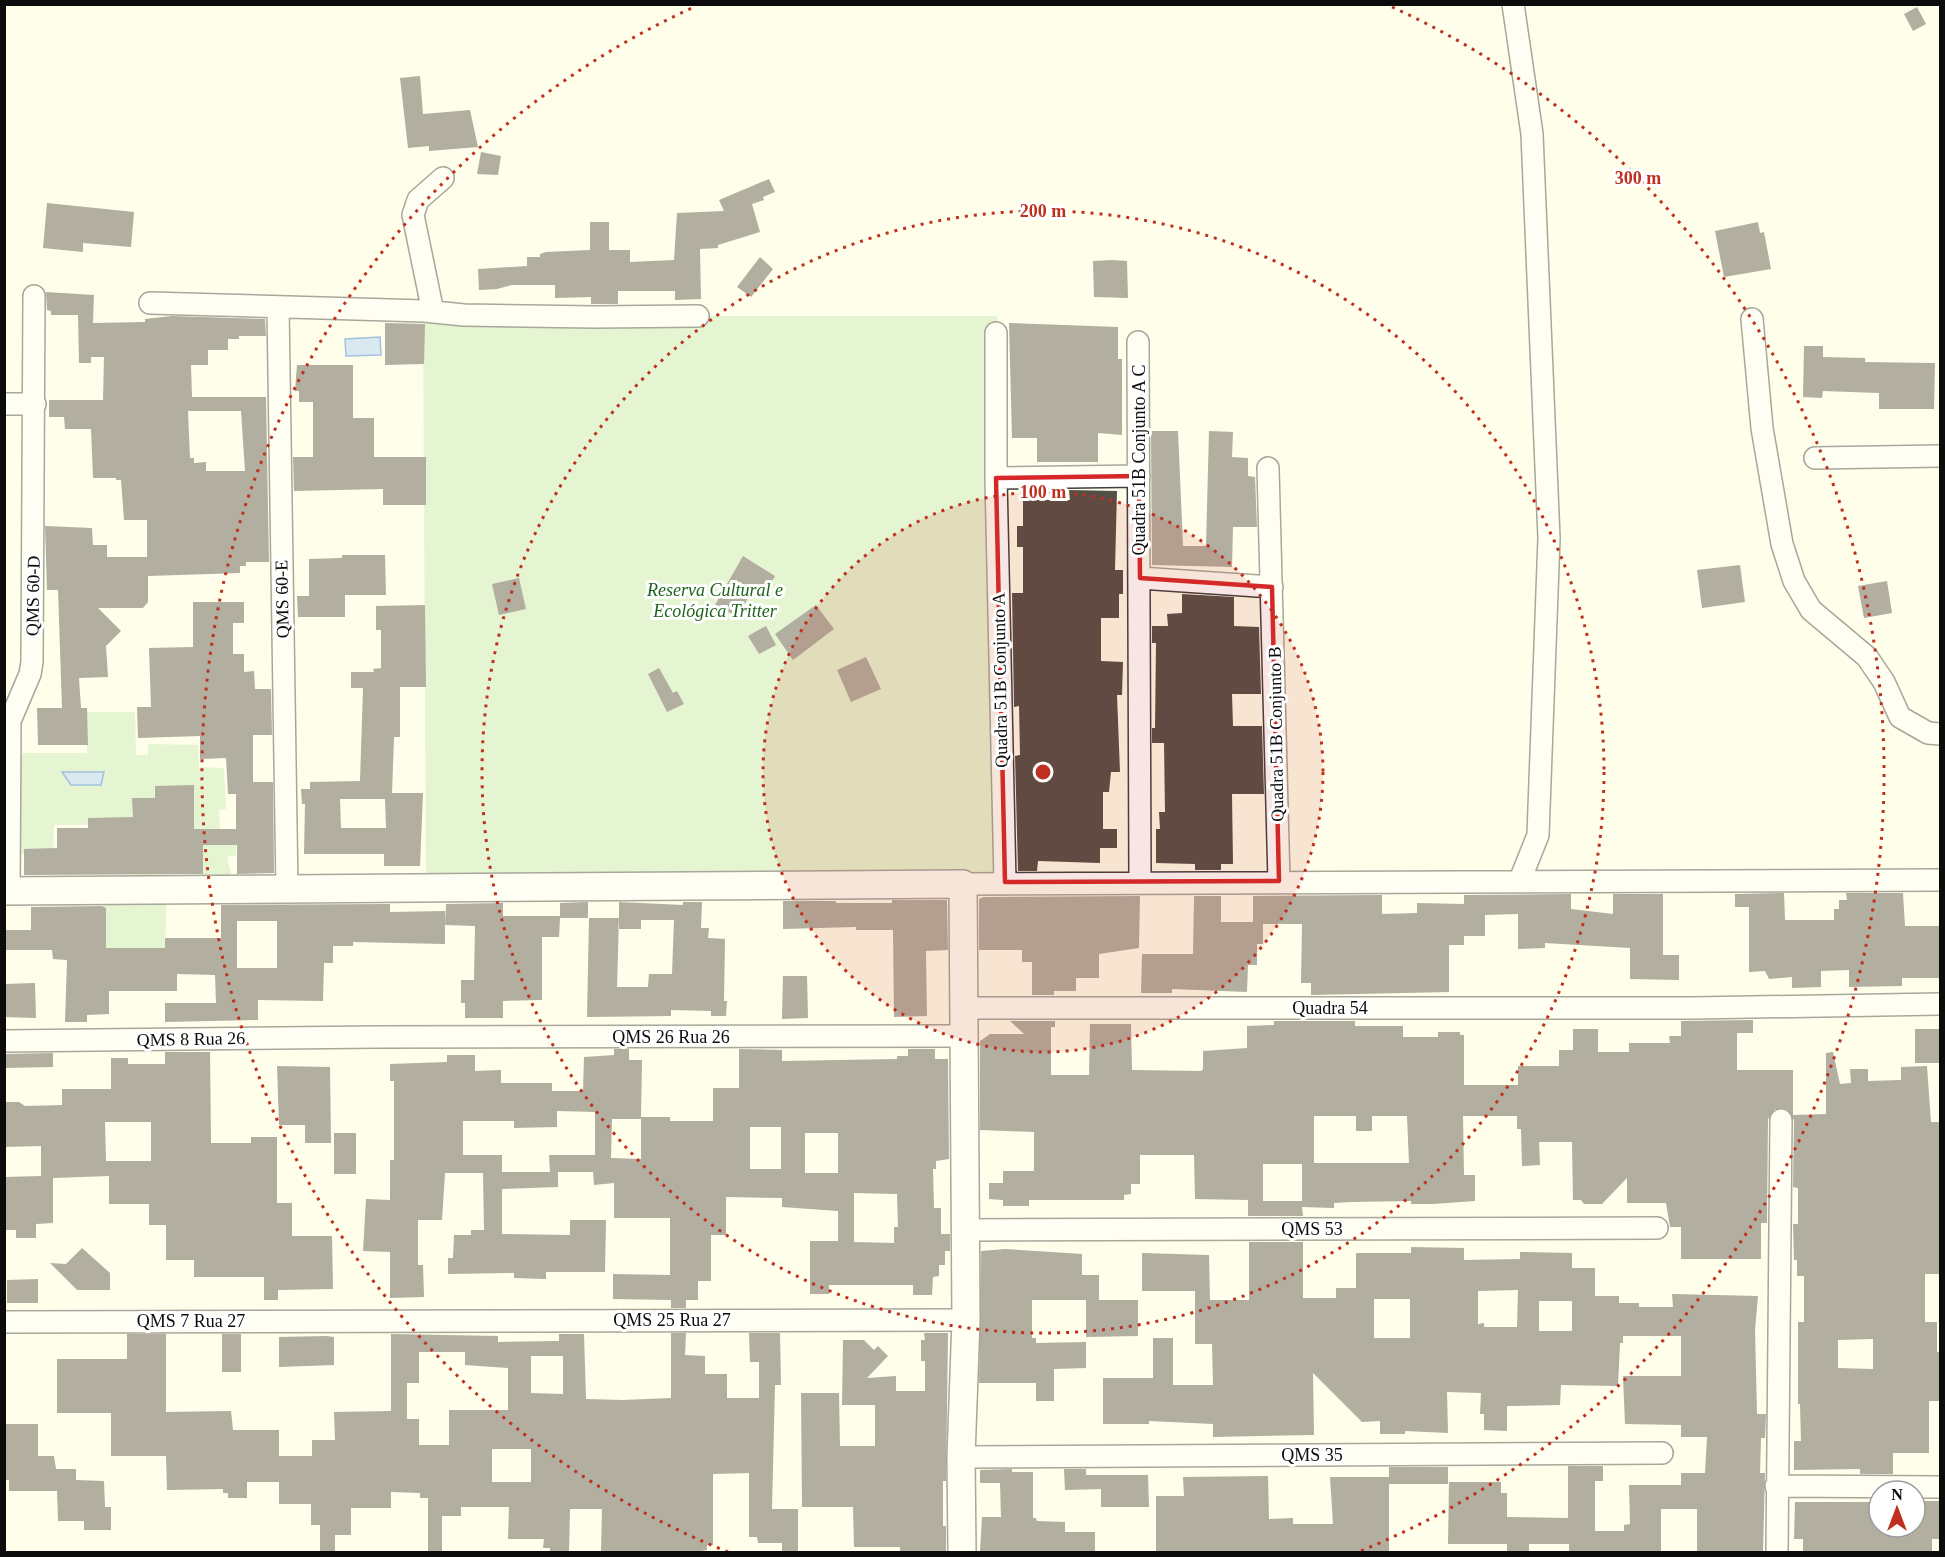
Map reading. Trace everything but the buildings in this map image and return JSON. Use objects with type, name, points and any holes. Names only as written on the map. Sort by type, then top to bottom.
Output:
[{"type":"street","points":[[1513,4],[1532,134],[1549,538],[1538,835],[1520,880]]},
{"type":"street","points":[[433,312],[413,215],[418,200],[443,178]]},
{"type":"street","name":"QMS 60-D","points":[[7,891],[10,721],[32,668],[34,296]]},
{"type":"street","points":[[150,303],[583,317],[698,316]]},
{"type":"street","name":"QMS 60-E","points":[[278,308],[287,890]]},
{"type":"street","points":[[1752,320],[1762,428],[1782,544],[1794,581],[1811,609],[1867,657],[1884,682],[1900,717],[1928,733],[1941,734]]},
{"type":"street","name":"Quadra 51B Conjunto A","points":[[996,333],[996,478],[1005,882]]},
{"type":"street","name":"Quadra 51B Conjunto A C","points":[[1138,342],[1140,578]]},
{"type":"street","points":[[4,404],[35,404]]},
{"type":"street","points":[[1815,458],[1941,456]]},
{"type":"street","name":"Quadra 51B Conjunto B","points":[[1268,468],[1279,881]]},
{"type":"street","points":[[996,478],[1139,476]]},
{"type":"street","points":[[1140,881],[1140,578],[1272,587]]},
{"type":"street","points":[[7,891],[1140,881],[1941,880]]},
{"type":"street","points":[[962,1552],[961,1457],[966,1320],[963,884]]},
{"type":"street","name":"Quadra 54","points":[[965,1008],[1694,1008],[1941,1004]]},
{"type":"street","name":"QMS 26 Rua 26","points":[[377,1037],[965,1036]]},
{"type":"street","name":"QMS 8 Rua 26","points":[[4,1041],[377,1037]]},
{"type":"street","points":[[1777,1552],[1781,1120]]},
{"type":"street","name":"QMS 53","points":[[966,1230],[1657,1228]]},
{"type":"street","name":"QMS 25 Rua 27","points":[[378,1321],[966,1320]]},
{"type":"street","name":"QMS 7 Rua 27","points":[[4,1322],[378,1321]]},
{"type":"street","name":"QMS 35","points":[[961,1457],[1662,1453]]},
{"type":"street","points":[[1776,1486],[1941,1487]]},
{"type":"highlighted area","points":[[1139,476],[1140,578],[1272,587],[1279,881],[1005,882],[996,478]]},
{"type":"green space","name":"Reserva Cultural e Ecológica Tritter","points":[[423,309],[698,316],[997,316],[1002,879],[426,887]]},
{"type":"green space","points":[[87,712],[135,712],[136,755],[148,755],[148,744],[198,745],[199,767],[224,768],[226,809],[219,810],[220,833],[236,834],[236,855],[227,857],[234,885],[203,884],[201,840],[152,867],[151,880],[139,879],[138,846],[153,824],[54,825],[53,854],[15,854],[11,753],[87,753]]},
{"type":"green space","points":[[103,896],[167,896],[164,960],[103,960]]},
{"type":"water","points":[[380,337],[381,355],[346,356],[345,339]]},
{"type":"water","points":[[62,772],[104,772],[101,785],[71,785]]}]
